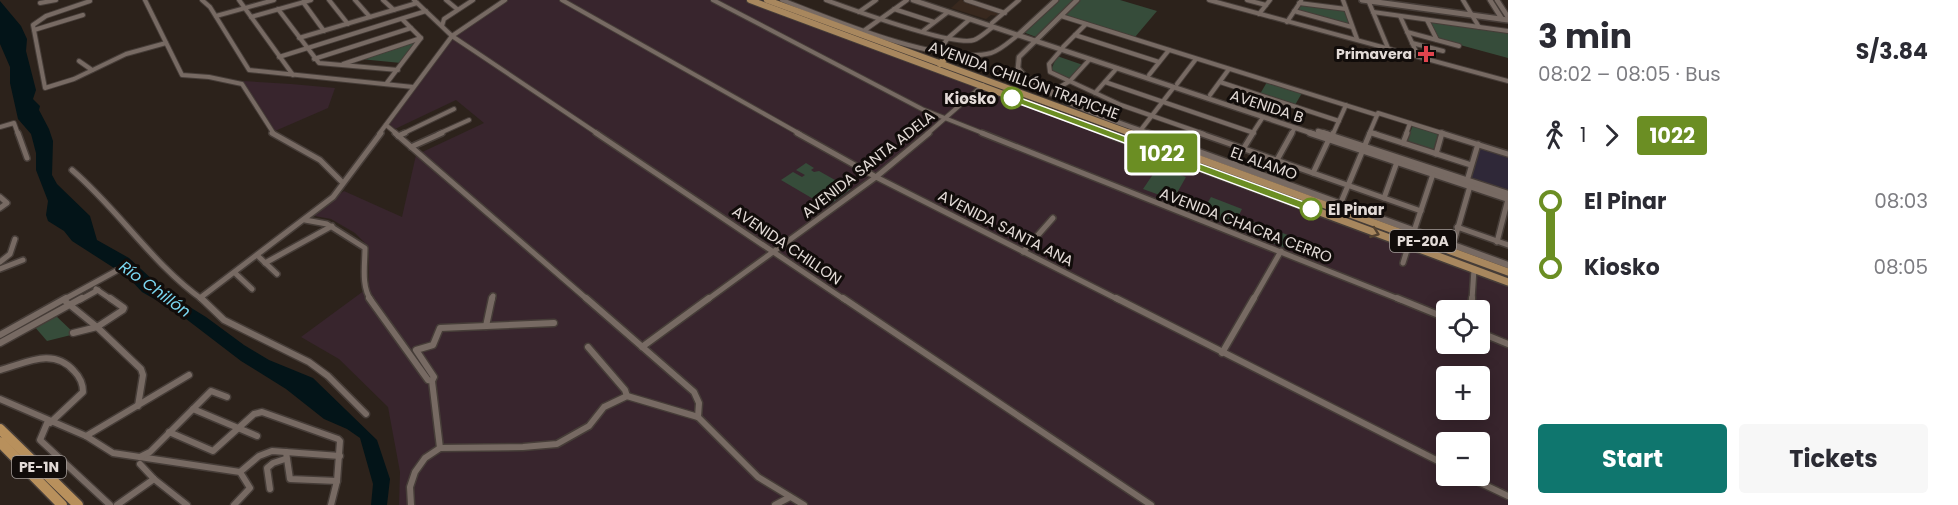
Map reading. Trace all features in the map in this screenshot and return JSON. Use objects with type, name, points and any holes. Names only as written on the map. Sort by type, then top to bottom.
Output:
[{"type":"highway","name":"PE-1N","points":[[0,429],[78,505]]},
{"type":"highway","name":"PE-1N","points":[[0,442],[62,505]]},
{"type":"main road","name":"AVENIDA CHILLÓN TRAPICHE","points":[[750,0],[860,34]]},
{"type":"main road","name":"AVENIDA CHILLÓN TRAPICHE","points":[[767,0],[817,16],[918,59],[1277,192],[1450,252],[1497,265],[1508,272]]},
{"type":"main road","points":[[1362,0],[1471,13]]},
{"type":"main road","points":[[1381,0],[1505,18]]},
{"type":"main road","points":[[940,64],[949,53]]},
{"type":"main road","name":"AVENIDA CHILLÓN TRAPICHE","points":[[918,59],[940,64],[953,72]]},
{"type":"main road","name":"AVENIDA CHILLÓN TRAPICHE","points":[[1093,124],[1185,150],[1208,166],[1259,177],[1277,192]]},
{"type":"main road","name":"AVENIDA CHILLÓN TRAPICHE","points":[[1322,208],[1339,207],[1365,216],[1411,238],[1429,240],[1474,269],[1508,282]]},
{"type":"street","points":[[40,3],[56,0]]},
{"type":"street","points":[[70,0],[72,7]]},
{"type":"street","points":[[145,0],[182,75],[209,76],[242,84],[272,133],[320,160],[343,183]]},
{"type":"street","points":[[202,0],[216,16],[249,70],[413,87]]},
{"type":"street","points":[[209,0],[211,10]]},
{"type":"street","points":[[239,0],[294,76]]},
{"type":"street","points":[[216,16],[272,0]]},
{"type":"street","points":[[251,17],[311,0]]},
{"type":"street","points":[[329,0],[348,24]]},
{"type":"street","points":[[355,0],[370,17]]},
{"type":"street","points":[[383,0],[394,10]]},
{"type":"street","points":[[446,0],[457,9]]},
{"type":"street","points":[[441,26],[444,19],[473,0]]},
{"type":"street","points":[[200,298],[236,273],[333,196],[452,36],[505,0]]},
{"type":"street","name":"AVENIDA SANTA ANA","points":[[562,0],[876,177],[1436,460]]},
{"type":"street","name":"AVENIDA CHACRA CERRO","points":[[713,0],[903,99],[1436,314]]},
{"type":"street","points":[[782,0],[817,16]]},
{"type":"street","points":[[826,0],[923,32],[971,41],[1019,0]]},
{"type":"street","points":[[859,12],[875,0]]},
{"type":"street","points":[[860,34],[907,0]]},
{"type":"street","points":[[913,0],[992,25]]},
{"type":"street","points":[[925,0],[992,25]]},
{"type":"street","points":[[966,0],[1005,13]]},
{"type":"street","points":[[982,5],[988,0]]},
{"type":"street","points":[[860,34],[949,53],[973,55],[992,53],[1017,36],[1056,0]]},
{"type":"street","points":[[1028,47],[1077,0]]},
{"type":"street","points":[[1209,0],[1508,81]]},
{"type":"street","points":[[1247,0],[1266,5]]},
{"type":"street","points":[[1259,14],[1270,0]]},
{"type":"street","points":[[1343,0],[1357,39]]},
{"type":"street","points":[[1368,0],[1388,48]]},
{"type":"street","points":[[1456,0],[1464,1],[1479,27]]},
{"type":"street","points":[[1490,0],[1505,18]]},
{"type":"street","points":[[1497,0],[1505,18]]},
{"type":"street","points":[[90,1],[39,19],[33,25],[45,88],[74,79],[126,54],[166,43]]},
{"type":"street","points":[[299,38],[394,10],[416,1]]},
{"type":"street","name":"AVENIDA CHILLON","points":[[416,1],[452,36],[1151,505]]},
{"type":"street","points":[[1287,22],[1300,1],[1346,9]]},
{"type":"street","points":[[303,2],[324,31]]},
{"type":"street","points":[[1500,6],[1508,7]]},
{"type":"street","points":[[278,9],[306,49],[319,63],[398,70]]},
{"type":"street","points":[[894,9],[934,22]]},
{"type":"street","points":[[1294,11],[1353,27]]},
{"type":"street","points":[[279,57],[426,12]]},
{"type":"street","points":[[923,32],[948,12]]},
{"type":"street","points":[[1373,12],[1508,31]]},
{"type":"street","points":[[34,30],[83,15]]},
{"type":"street","points":[[1061,16],[1508,154]]},
{"type":"street","points":[[1400,16],[1418,56]]},
{"type":"street","points":[[402,19],[421,38]]},
{"type":"street","points":[[939,51],[948,38],[970,19]]},
{"type":"street","points":[[1427,20],[1437,40]]},
{"type":"street","points":[[1086,24],[1062,48],[1049,64],[1048,70],[1095,93],[1152,116],[1421,211]]},
{"type":"street","name":"AVENIDA B","points":[[992,25],[1017,36],[1149,75],[1263,117],[1311,131]]},
{"type":"street","points":[[1007,30],[1026,27]]},
{"type":"street","points":[[314,59],[411,28]]},
{"type":"street","points":[[1007,30],[1017,36]]},
{"type":"street","points":[[1043,32],[1043,38],[1049,44]]},
{"type":"street","points":[[1407,32],[1459,46]]},
{"type":"street","points":[[1075,35],[1159,62]]},
{"type":"street","points":[[386,84],[421,38]]},
{"type":"street","points":[[338,65],[421,38]]},
{"type":"street","points":[[1412,43],[1443,51]]},
{"type":"street","points":[[1028,47],[1036,44],[1049,44]]},
{"type":"street","name":"EL ALAMO","points":[[1028,47],[1018,57],[1018,68],[1031,82],[1185,150],[1234,164],[1259,177],[1339,207]]},
{"type":"street","name":"AVENIDA B","points":[[1062,48],[1090,60],[1105,62],[1117,68],[1210,96],[1508,199]]},
{"type":"street","points":[[1149,75],[1169,50]]},
{"type":"street","points":[[1140,131],[1196,58]]},
{"type":"street","points":[[1051,92],[1070,81],[1090,60]]},
{"type":"street","points":[[79,61],[92,70]]},
{"type":"street","points":[[1095,93],[1117,68]]},
{"type":"street","points":[[1210,96],[1229,69]]},
{"type":"street","points":[[1105,82],[1254,133]]},
{"type":"street","points":[[1220,82],[1339,121]]},
{"type":"street","name":"AVENIDA SANTA ADELA","points":[[642,347],[876,177],[985,84]]},
{"type":"street","points":[[1313,173],[1346,105]]},
{"type":"street","points":[[398,136],[454,109]]},
{"type":"street","points":[[1339,207],[1377,114]]},
{"type":"street","points":[[1234,164],[1263,117]]},
{"type":"street","points":[[411,147],[469,120]]},
{"type":"street","points":[[0,126],[14,123],[27,158]]},
{"type":"street","points":[[1403,143],[1410,123]]},
{"type":"street","points":[[386,125],[694,392],[699,403],[698,417]]},
{"type":"street","points":[[1277,160],[1295,128]]},
{"type":"street","points":[[1370,132],[1471,165]]},
{"type":"street","points":[[1436,154],[1442,133]]},
{"type":"street","points":[[1450,252],[1478,144]]},
{"type":"street","name":"AVENIDA B","points":[[1363,148],[1433,174],[1508,194]]},
{"type":"street","points":[[1384,198],[1397,162]]},
{"type":"street","points":[[72,170],[92,187],[183,286],[224,320],[309,362],[328,376],[366,414]]},
{"type":"street","points":[[1403,262],[1433,174]]},
{"type":"street","points":[[0,197],[7,203],[0,208]]},
{"type":"street","points":[[1497,242],[1506,217],[1508,199]]},
{"type":"street","points":[[1023,252],[1053,218]]},
{"type":"street","points":[[305,220],[332,226],[365,248],[367,295],[428,380],[432,381]]},
{"type":"street","points":[[265,263],[332,226]]},
{"type":"street","points":[[1457,227],[1508,245]]},
{"type":"street","points":[[0,262],[10,254],[15,239]]},
{"type":"street","points":[[1222,353],[1281,251]]},
{"type":"street","points":[[258,256],[277,274]]},
{"type":"street","points":[[0,269],[22,260]]},
{"type":"street","points":[[1497,265],[1508,265]]},
{"type":"street","points":[[1472,300],[1474,269]]},
{"type":"street","points":[[0,335],[95,288],[116,271]]},
{"type":"street","points":[[236,273],[252,289]]},
{"type":"street","points":[[73,333],[97,327],[124,308],[95,288]]},
{"type":"street","points":[[486,326],[493,296]]},
{"type":"street","points":[[67,303],[97,327],[141,369],[143,375],[138,406]]},
{"type":"street","points":[[0,343],[67,303]]},
{"type":"street","points":[[440,448],[432,381],[434,377],[416,351],[418,347],[433,345],[442,327],[554,323]]},
{"type":"street","points":[[1490,337],[1508,344]]},
{"type":"street","points":[[588,347],[625,390],[627,396]]},
{"type":"street","points":[[0,370],[55,356],[82,380],[83,392],[49,422],[40,440],[110,505]]},
{"type":"street","points":[[86,436],[189,375]]},
{"type":"street","points":[[139,460],[213,390],[227,397]]},
{"type":"street","points":[[411,505],[408,493],[411,477],[431,454],[440,448],[524,447],[557,444],[589,426],[604,406],[627,396],[698,417],[758,477],[804,505]]},
{"type":"street","points":[[0,399],[86,436],[113,453],[139,460],[240,472],[265,453],[340,456]]},
{"type":"street","points":[[193,409],[256,436]]},
{"type":"street","points":[[170,432],[210,452],[254,414],[262,412],[338,439],[340,456],[331,505]]},
{"type":"street","points":[[285,455],[290,479],[337,480]]},
{"type":"street","points":[[270,489],[267,467],[271,462],[285,455]]},
{"type":"street","points":[[139,460],[154,479],[187,505]]},
{"type":"street","points":[[234,505],[250,488],[240,472]]},
{"type":"street","points":[[117,505],[154,479]]},
{"type":"street","points":[[1487,486],[1508,496]]},
{"type":"street","points":[[775,505],[790,496]]},
{"type":"shaded area","points":[[507,0],[746,0],[1508,285],[1508,505],[399,505],[400,472],[388,407],[339,359],[301,337],[369,287],[369,247],[355,233],[331,219],[315,216],[317,211],[344,191],[402,217],[416,155],[484,123],[456,100],[395,129],[389,124],[453,38]]},
{"type":"shaded area","points":[[960,0],[1000,13],[986,19],[951,8]]},
{"type":"shaded area","points":[[243,81],[335,88],[328,108],[275,131]]},
{"type":"shaded area","points":[[1480,147],[1508,156],[1508,192],[1471,180]]},
{"type":"green space","points":[[1058,0],[1075,0],[1036,37],[1023,32]]},
{"type":"green space","points":[[1080,0],[1120,0],[1157,11],[1135,37],[1065,15]]},
{"type":"green space","points":[[1302,3],[1345,8],[1351,26],[1296,11]]},
{"type":"green space","points":[[1429,21],[1508,32],[1508,58],[1438,39]]},
{"type":"green space","points":[[418,40],[401,63],[360,59]]},
{"type":"green space","points":[[1057,56],[1083,65],[1069,80],[1051,70]]},
{"type":"green space","points":[[1267,82],[1302,93],[1295,105],[1260,94]]},
{"type":"green space","points":[[1413,125],[1439,134],[1433,152],[1406,143]]},
{"type":"green space","points":[[806,163],[814,168],[811,170],[814,172],[819,171],[851,189],[827,207],[781,180],[793,172],[802,177],[805,175],[796,170]]},
{"type":"green space","points":[[1158,167],[1186,177],[1173,200],[1143,189]]},
{"type":"green space","points":[[1211,197],[1242,209],[1233,227],[1201,214]]},
{"type":"green space","points":[[1246,219],[1293,237],[1288,249],[1240,230]]},
{"type":"green space","points":[[55,315],[75,334],[47,341],[34,326]]},
{"type":"water","name":"Río Chillón","points":[[0,1],[21,26],[27,39],[26,51],[36,90],[33,99],[40,106],[39,110],[53,141],[52,175],[57,184],[90,216],[97,240],[129,258],[167,293],[206,317],[244,345],[269,360],[313,378],[377,440],[390,479],[387,505],[371,505],[373,484],[360,438],[347,429],[324,419],[286,389],[241,361],[177,312],[142,292],[128,277],[72,241],[64,231],[48,221],[46,215],[48,201],[36,170],[36,153],[31,134],[18,119],[10,83],[10,67],[0,44]]},
{"type":"bus line","name":"1022","points":[[1012,98],[1311,209]]},
{"type":"place","name":"Primavera","points":[[1426,54]]},
{"type":"place","name":"Kiosko","points":[[1012,98]]},
{"type":"place","name":"El Pinar","points":[[1311,209]]}]
